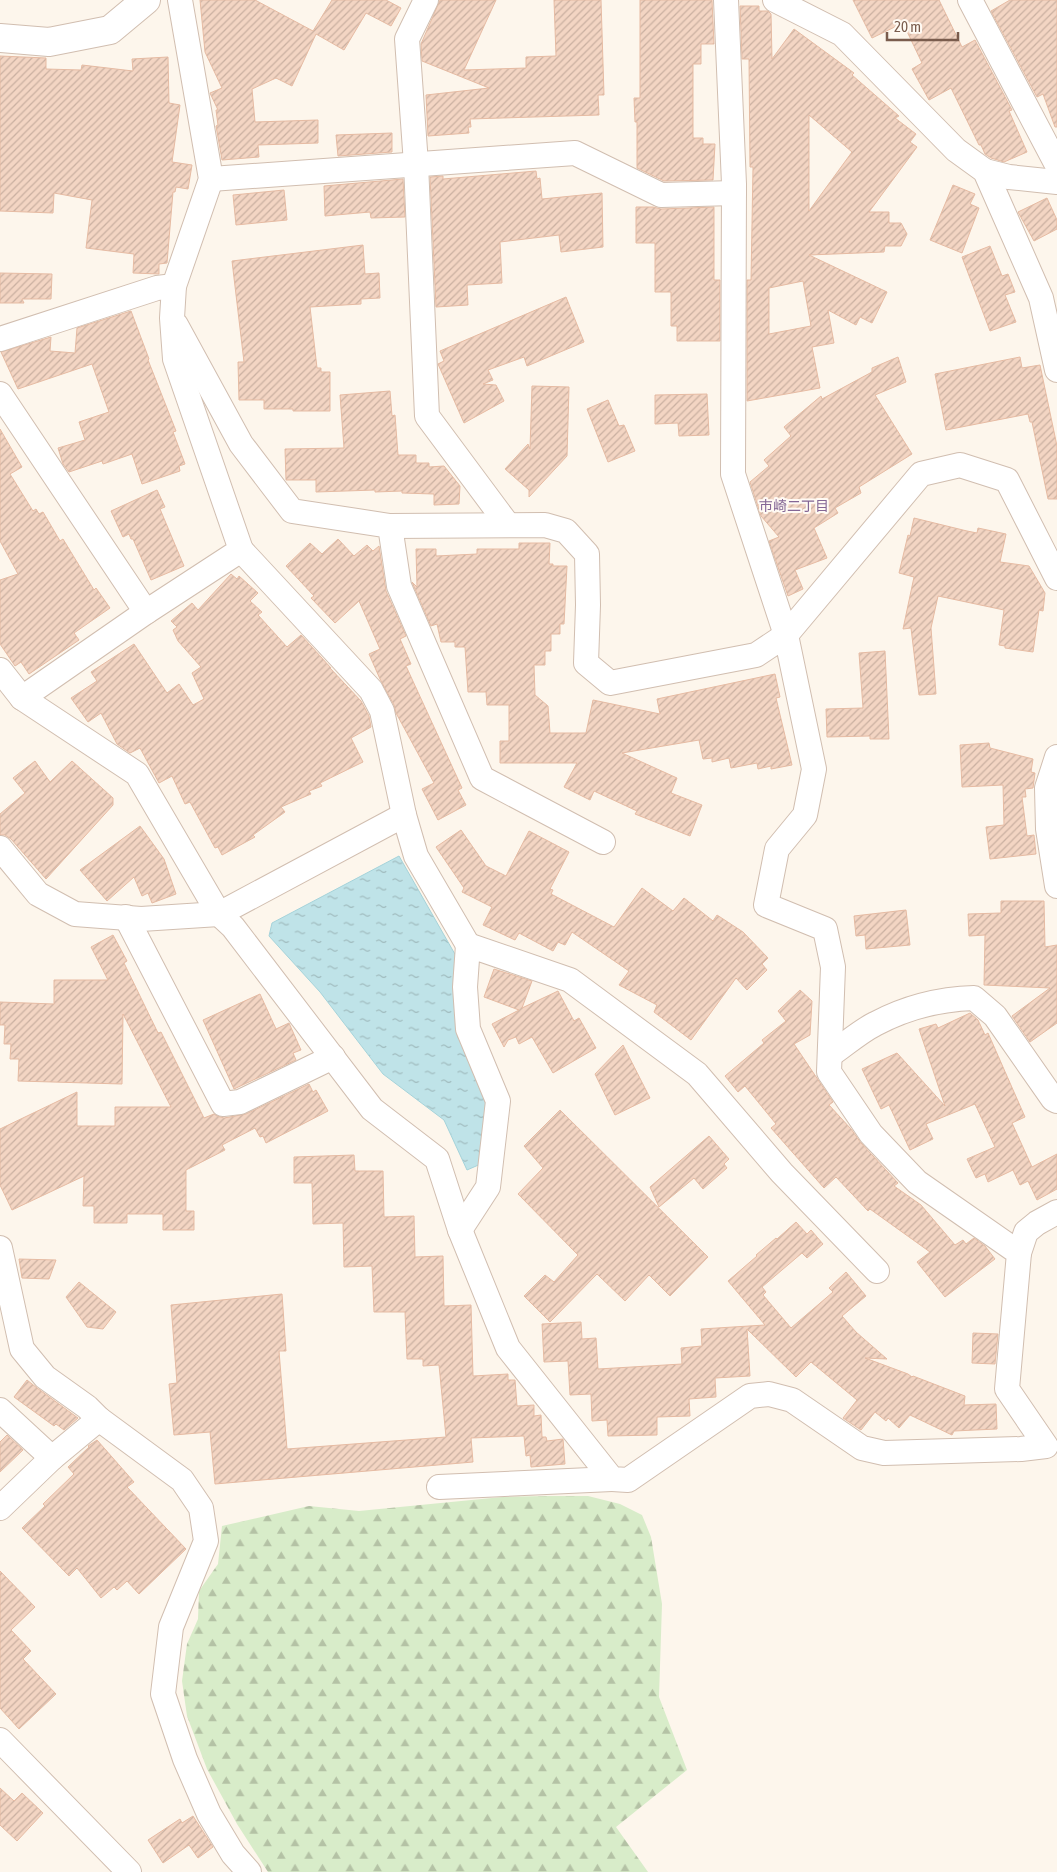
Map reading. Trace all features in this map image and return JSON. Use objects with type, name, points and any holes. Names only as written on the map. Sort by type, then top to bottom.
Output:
[{"type":"street","points":[[0,38],[49,42],[110,30],[146,0]]},
{"type":"street","points":[[180,0],[211,179],[174,286],[172,318],[176,359],[241,550],[370,690],[382,711],[404,815],[416,856],[468,946],[464,987],[468,1029],[498,1101],[488,1187],[460,1230]]},
{"type":"street","points":[[426,0],[408,39],[416,164],[427,416],[508,525]]},
{"type":"street","points":[[726,0],[734,193],[733,474],[786,635],[814,769],[805,815],[777,849],[766,905],[825,929],[833,967],[829,1072],[871,1134],[917,1182],[1019,1253]]},
{"type":"street","points":[[776,0],[842,34],[956,150],[985,171],[1009,177],[1057,182]]},
{"type":"street","points":[[970,0],[1057,165]]},
{"type":"street","points":[[211,179],[575,153],[661,195],[734,193]]},
{"type":"street","points":[[985,171],[1041,298],[1057,370]]},
{"type":"street","points":[[0,339],[157,288],[174,286]]},
{"type":"street","points":[[172,318],[241,444],[292,512],[390,526],[545,525],[566,531],[587,554],[586,663],[610,683],[756,655],[786,635],[921,474],[960,465],[1007,480],[1057,578]]},
{"type":"street","points":[[0,394],[146,612]]},
{"type":"street","points":[[390,526],[398,586],[482,778],[603,842]]},
{"type":"street","points":[[22,698],[146,612],[241,550]]},
{"type":"street","points":[[0,670],[22,698],[136,774],[219,914],[233,926],[372,1109],[437,1159],[460,1230],[508,1348],[612,1479]]},
{"type":"street","points":[[1057,757],[1047,788],[1048,829],[1057,886]]},
{"type":"street","points":[[0,848],[38,894],[75,914],[141,919],[219,914],[404,815]]},
{"type":"street","points":[[126,918],[223,1104],[240,1102],[333,1057]]},
{"type":"street","points":[[468,946],[570,980],[697,1074],[782,1173],[877,1272]]},
{"type":"street","points":[[830,1055],[873,1024],[907,1010],[952,999],[974,998],[995,1016],[1053,1099],[1057,1101]]},
{"type":"street","points":[[439,1488],[612,1479],[628,1480],[750,1396],[769,1394],[792,1400],[862,1448],[884,1453],[1021,1449],[1046,1446],[1007,1389],[1019,1253],[1026,1232],[1037,1223],[1057,1212]]},
{"type":"street","points":[[0,1248],[22,1350],[45,1377],[182,1480],[201,1508],[206,1542],[171,1627],[163,1694],[185,1759],[209,1814],[233,1854],[249,1872]]},
{"type":"street","points":[[0,1410],[52,1458]]},
{"type":"street","points":[[0,1508],[52,1458],[99,1419]]},
{"type":"street","points":[[0,1740],[129,1872]]},
{"type":"green space","points":[[588,1496],[620,1504],[642,1515],[651,1537],[662,1604],[659,1697],[687,1770],[616,1827],[648,1872],[268,1872],[237,1824],[207,1769],[187,1716],[182,1681],[187,1644],[198,1619],[199,1591],[218,1564],[222,1526],[309,1506],[359,1511],[502,1497]]},
{"type":"water","points":[[399,856],[456,956],[490,1106],[483,1163],[467,1170],[444,1120],[383,1074],[320,992],[269,936],[272,923]]},
{"type":"building","points":[[200,0],[255,0],[313,31],[332,0],[386,0],[401,8],[391,26],[366,13],[344,50],[316,34],[292,86],[276,78],[252,89],[255,122],[318,120],[318,143],[258,145],[259,157],[222,160],[216,126],[218,125],[216,110],[218,110],[210,93],[222,88],[205,52]]},
{"type":"building","points":[[440,0],[496,0],[464,70],[526,68],[526,57],[556,56],[554,0],[601,0],[604,95],[598,95],[599,115],[470,119],[471,127],[468,127],[469,133],[428,136],[426,95],[489,88],[422,61],[421,44]]},
{"type":"building","points":[[640,0],[712,0],[714,44],[701,44],[701,64],[693,64],[693,138],[703,138],[703,144],[715,144],[713,180],[664,181],[637,168],[637,122],[635,122],[634,98],[640,98]]},
{"type":"building","points":[[853,0],[939,0],[962,47],[975,40],[1012,110],[1009,111],[1027,152],[1004,162],[985,154],[951,88],[929,100],[912,69],[922,63],[903,23],[872,38]]},
{"type":"building","points":[[1010,0],[1057,0],[1057,127],[1055,127],[1043,94],[1037,97],[991,11]]},
{"type":"building","points":[[740,6],[759,6],[759,11],[768,11],[771,14],[772,59],[794,29],[854,73],[852,75],[899,116],[895,118],[916,134],[910,142],[917,147],[869,212],[889,212],[889,223],[901,223],[907,234],[901,246],[885,246],[884,252],[809,255],[887,292],[872,323],[860,317],[856,325],[828,310],[834,343],[812,347],[820,388],[747,401],[747,280],[751,280],[753,167],[750,167],[749,59],[742,59]],"holes":[[[809,115],[852,152],[809,211]],[[803,281],[811,326],[769,334],[769,288]]]},
{"type":"building","points":[[0,56],[46,58],[46,69],[81,70],[82,65],[133,71],[132,59],[168,57],[169,103],[180,105],[172,162],[192,165],[188,189],[176,187],[175,192],[173,192],[167,263],[159,264],[159,274],[133,273],[134,254],[86,248],[92,200],[54,193],[53,213],[0,211]]},
{"type":"building","points":[[392,133],[392,152],[338,156],[336,135]]},
{"type":"building","points":[[536,171],[537,179],[540,178],[542,199],[602,193],[603,247],[561,252],[559,235],[500,242],[502,283],[467,285],[468,305],[436,307],[430,177],[443,176],[443,179]]},
{"type":"building","points":[[403,179],[405,217],[371,218],[370,212],[325,216],[324,186]]},
{"type":"building","points":[[953,185],[975,194],[970,204],[979,208],[962,253],[930,240]]},
{"type":"building","points":[[284,190],[287,220],[236,225],[233,195]]},
{"type":"building","points":[[1047,198],[1057,220],[1057,229],[1034,241],[1018,212]]},
{"type":"building","points":[[636,207],[661,209],[714,207],[714,280],[720,280],[720,341],[677,341],[677,326],[671,326],[671,292],[655,292],[655,243],[636,243]]},
{"type":"building","points":[[363,245],[365,274],[379,273],[380,298],[361,299],[361,304],[310,307],[317,368],[321,368],[321,372],[330,372],[330,411],[264,409],[264,400],[239,400],[238,362],[244,362],[232,261]]},
{"type":"building","points":[[990,246],[1002,276],[1008,274],[1015,292],[1005,295],[1016,322],[990,331],[962,257]]},
{"type":"building","points":[[0,273],[52,274],[51,299],[22,299],[24,303],[0,303]]},
{"type":"building","points":[[566,297],[584,342],[527,366],[524,357],[488,370],[493,380],[483,384],[496,385],[504,401],[464,423],[438,364],[444,361],[440,351]]},
{"type":"building","points":[[131,311],[176,431],[173,432],[185,464],[179,466],[180,471],[142,484],[132,454],[103,464],[102,461],[69,472],[63,464],[58,448],[85,440],[79,422],[109,412],[92,364],[18,389],[1,352],[51,337],[50,351],[75,353],[77,328]]},
{"type":"building","points":[[898,357],[906,382],[875,395],[912,454],[859,487],[861,493],[835,508],[838,513],[814,528],[827,558],[795,570],[803,589],[788,596],[769,541],[779,537],[761,516],[750,482],[769,466],[764,460],[791,436],[784,427],[821,396],[822,399],[872,372],[872,368]]},
{"type":"building","points":[[1020,357],[1022,368],[1040,365],[1057,446],[1057,499],[1048,499],[1032,422],[1030,422],[1028,414],[946,430],[935,374]]},
{"type":"building","points":[[532,386],[569,387],[567,456],[529,497],[529,490],[505,469],[528,444],[530,449]]},
{"type":"building","points":[[390,391],[392,416],[395,415],[398,455],[416,455],[416,463],[429,463],[429,467],[444,466],[460,486],[459,504],[434,505],[434,494],[402,493],[402,491],[316,492],[316,480],[286,480],[285,449],[344,448],[340,395]]},
{"type":"building","points":[[707,394],[709,435],[679,436],[678,423],[655,424],[655,395]]},
{"type":"building","points":[[608,400],[619,426],[624,425],[635,451],[608,462],[587,409]]},
{"type":"building","points":[[0,429],[22,467],[10,474],[33,511],[36,509],[39,514],[43,512],[60,541],[63,539],[94,590],[96,588],[110,608],[74,633],[79,640],[29,674],[21,662],[15,666],[0,644],[0,580],[18,574],[0,541]]},
{"type":"building","points":[[157,490],[165,507],[160,509],[184,566],[151,580],[133,539],[131,539],[129,534],[123,537],[111,511]]},
{"type":"building","points":[[914,518],[977,533],[978,528],[1006,534],[1000,562],[1029,566],[1045,593],[1043,611],[1039,610],[1033,652],[1005,648],[1005,646],[999,645],[1004,610],[938,596],[931,628],[936,694],[919,695],[911,628],[903,629],[914,577],[899,573]]},
{"type":"building","points":[[338,539],[354,556],[367,545],[373,551],[379,546],[386,591],[406,636],[400,639],[411,664],[406,666],[462,788],[458,790],[466,805],[438,820],[422,789],[434,783],[396,713],[394,705],[369,654],[380,649],[359,601],[335,623],[311,598],[314,596],[286,566],[310,543],[322,554]]},
{"type":"building","points":[[519,543],[550,543],[549,564],[553,564],[553,566],[567,566],[564,624],[560,624],[560,634],[551,634],[551,651],[545,651],[545,665],[534,665],[535,695],[548,706],[550,733],[586,733],[593,700],[660,714],[657,699],[775,674],[780,697],[776,698],[792,765],[771,769],[771,766],[758,769],[757,763],[731,768],[729,758],[712,762],[712,758],[703,759],[699,740],[622,753],[677,778],[671,793],[702,805],[690,836],[635,814],[637,811],[594,791],[590,800],[564,787],[577,763],[500,763],[500,741],[509,741],[509,705],[487,705],[486,692],[468,692],[465,647],[455,647],[455,642],[441,642],[437,624],[431,626],[412,582],[417,587],[416,549],[436,549],[436,556],[477,554],[477,549],[519,549]]},
{"type":"building","points":[[231,574],[237,579],[239,576],[258,593],[250,601],[262,612],[258,615],[287,647],[301,635],[361,701],[369,716],[371,727],[351,738],[363,762],[320,783],[322,786],[309,791],[311,794],[281,807],[285,812],[253,835],[255,837],[222,855],[218,847],[215,848],[190,802],[185,804],[172,776],[159,783],[140,748],[130,753],[117,744],[101,713],[88,722],[71,698],[97,681],[91,672],[134,644],[167,693],[179,684],[193,705],[204,699],[192,673],[201,667],[178,641],[173,630],[177,627],[171,621],[192,603],[198,610]]},
{"type":"building","points":[[885,651],[889,739],[870,739],[870,736],[827,737],[826,709],[863,708],[859,653]]},
{"type":"building","points":[[989,743],[990,748],[1033,759],[1031,772],[1035,773],[1033,788],[1025,789],[1026,797],[1022,797],[1027,836],[1034,835],[1036,854],[990,859],[986,827],[1004,825],[1003,785],[962,787],[960,745]]},
{"type":"building","points":[[35,761],[50,782],[72,761],[113,798],[113,805],[46,879],[11,839],[5,835],[0,835],[0,814],[25,793],[13,778]]},
{"type":"building","points":[[140,826],[164,859],[176,894],[152,903],[148,893],[142,896],[134,877],[107,901],[80,870]]},
{"type":"building","points":[[461,830],[486,866],[506,876],[529,831],[569,852],[550,889],[553,890],[551,894],[614,927],[642,888],[673,911],[684,898],[713,921],[717,915],[743,932],[768,958],[762,964],[767,970],[747,990],[736,978],[691,1040],[654,1012],[657,1005],[619,985],[629,971],[572,932],[565,945],[558,942],[553,951],[519,933],[515,940],[483,925],[492,907],[462,892],[464,888],[436,847]]},
{"type":"building","points":[[1001,901],[1044,901],[1045,947],[1057,945],[1057,1023],[1030,1042],[1012,1016],[1050,988],[984,985],[985,935],[969,936],[968,914],[1001,913]]},
{"type":"building","points":[[906,910],[910,945],[866,949],[865,935],[856,936],[854,916]]},
{"type":"building","points":[[113,935],[127,961],[124,963],[158,1033],[161,1032],[204,1118],[214,1114],[224,1118],[246,1114],[309,1084],[313,1092],[316,1090],[328,1111],[266,1143],[263,1136],[260,1137],[255,1128],[222,1145],[225,1150],[186,1170],[186,1211],[194,1211],[194,1230],[163,1230],[163,1214],[127,1214],[127,1223],[94,1223],[94,1206],[83,1206],[84,1176],[12,1210],[0,1185],[0,1129],[77,1092],[77,1126],[115,1126],[115,1107],[171,1107],[123,1014],[122,1084],[18,1081],[19,1059],[10,1059],[11,1044],[4,1044],[5,1025],[0,1025],[0,1002],[54,1004],[54,980],[108,980],[91,947]]},
{"type":"building","points":[[494,969],[532,981],[522,1008],[558,991],[574,1021],[579,1018],[596,1048],[553,1073],[532,1037],[519,1044],[516,1037],[508,1040],[504,1047],[492,1024],[519,1010],[484,997]]},
{"type":"building","points":[[800,990],[812,1001],[810,1035],[794,1044],[833,1102],[829,1105],[898,1183],[894,1186],[921,1205],[955,1245],[963,1240],[966,1244],[974,1238],[985,1246],[995,1259],[945,1297],[917,1262],[930,1252],[870,1209],[868,1211],[836,1177],[824,1188],[771,1128],[776,1124],[745,1086],[738,1092],[725,1076],[764,1043],[762,1040],[786,1021],[778,1011]]},
{"type":"building","points":[[260,994],[276,1029],[289,1023],[301,1050],[293,1053],[296,1060],[234,1089],[203,1020]]},
{"type":"building","points":[[970,1013],[978,1020],[985,1035],[988,1033],[1025,1117],[1012,1123],[1032,1167],[1057,1154],[1057,1189],[1037,1200],[1028,1181],[1020,1185],[1013,1170],[988,1182],[985,1174],[976,1178],[967,1159],[995,1147],[975,1104],[926,1124],[933,1139],[910,1150],[889,1105],[881,1109],[862,1069],[897,1053],[945,1106],[919,1029],[936,1024],[938,1028]]},
{"type":"building","points":[[623,1045],[650,1098],[615,1115],[595,1074]]},
{"type":"building","points":[[560,1110],[708,1257],[670,1296],[649,1275],[625,1301],[597,1274],[550,1322],[524,1296],[545,1275],[554,1282],[578,1255],[518,1194],[543,1168],[524,1146]]},
{"type":"building","points":[[709,1136],[729,1159],[724,1164],[727,1168],[703,1189],[694,1178],[659,1207],[650,1187]]},
{"type":"building","points":[[354,1155],[355,1171],[383,1171],[384,1217],[414,1216],[415,1257],[443,1256],[444,1306],[471,1305],[473,1376],[508,1374],[508,1380],[515,1380],[517,1406],[534,1405],[534,1416],[541,1415],[542,1437],[546,1437],[547,1441],[563,1439],[565,1464],[531,1467],[530,1455],[526,1456],[524,1436],[471,1438],[473,1462],[215,1484],[210,1432],[174,1435],[169,1384],[177,1383],[171,1305],[282,1294],[286,1351],[279,1351],[287,1449],[446,1437],[439,1365],[423,1366],[423,1359],[407,1359],[405,1312],[374,1312],[372,1266],[344,1267],[343,1223],[313,1224],[312,1183],[294,1183],[294,1157]]},
{"type":"building","points":[[796,1222],[807,1234],[811,1230],[823,1244],[807,1258],[802,1253],[762,1287],[766,1292],[763,1295],[791,1328],[833,1292],[829,1288],[846,1272],[866,1296],[842,1316],[856,1332],[887,1359],[865,1358],[965,1396],[964,1405],[996,1404],[997,1429],[954,1431],[952,1435],[910,1415],[899,1428],[888,1418],[886,1421],[875,1412],[861,1430],[843,1418],[857,1400],[811,1362],[796,1377],[747,1329],[750,1376],[715,1378],[716,1397],[689,1399],[690,1416],[657,1417],[657,1435],[608,1436],[607,1420],[592,1421],[591,1394],[570,1395],[568,1361],[544,1362],[542,1324],[581,1322],[582,1339],[596,1338],[598,1369],[682,1364],[681,1348],[702,1346],[701,1329],[765,1325],[728,1281]]},
{"type":"building","points":[[19,1259],[56,1260],[49,1279],[22,1278]]},
{"type":"building","points":[[79,1282],[116,1312],[103,1329],[87,1327],[66,1297]]},
{"type":"building","points":[[973,1333],[998,1334],[995,1364],[972,1363]]},
{"type":"building","points":[[27,1380],[78,1418],[64,1430],[56,1424],[54,1426],[14,1397]]},
{"type":"building","points":[[7,1435],[23,1450],[0,1472],[0,1442]]},
{"type":"building","points":[[97,1440],[134,1482],[127,1487],[186,1549],[139,1594],[127,1581],[117,1590],[114,1587],[101,1598],[77,1568],[69,1576],[22,1528],[45,1506],[43,1504],[74,1474],[68,1467],[88,1446]]},
{"type":"building","points":[[0,1571],[35,1607],[11,1630],[31,1651],[23,1659],[56,1694],[19,1729],[0,1708]]},
{"type":"building","points":[[0,1788],[14,1801],[22,1793],[43,1813],[17,1841],[0,1825]]},
{"type":"building","points":[[193,1816],[213,1847],[198,1858],[189,1845],[163,1863],[148,1840],[180,1819],[182,1823]]},
{"type":"district","name":"市崎二丁目","points":[[794,506]]}]
